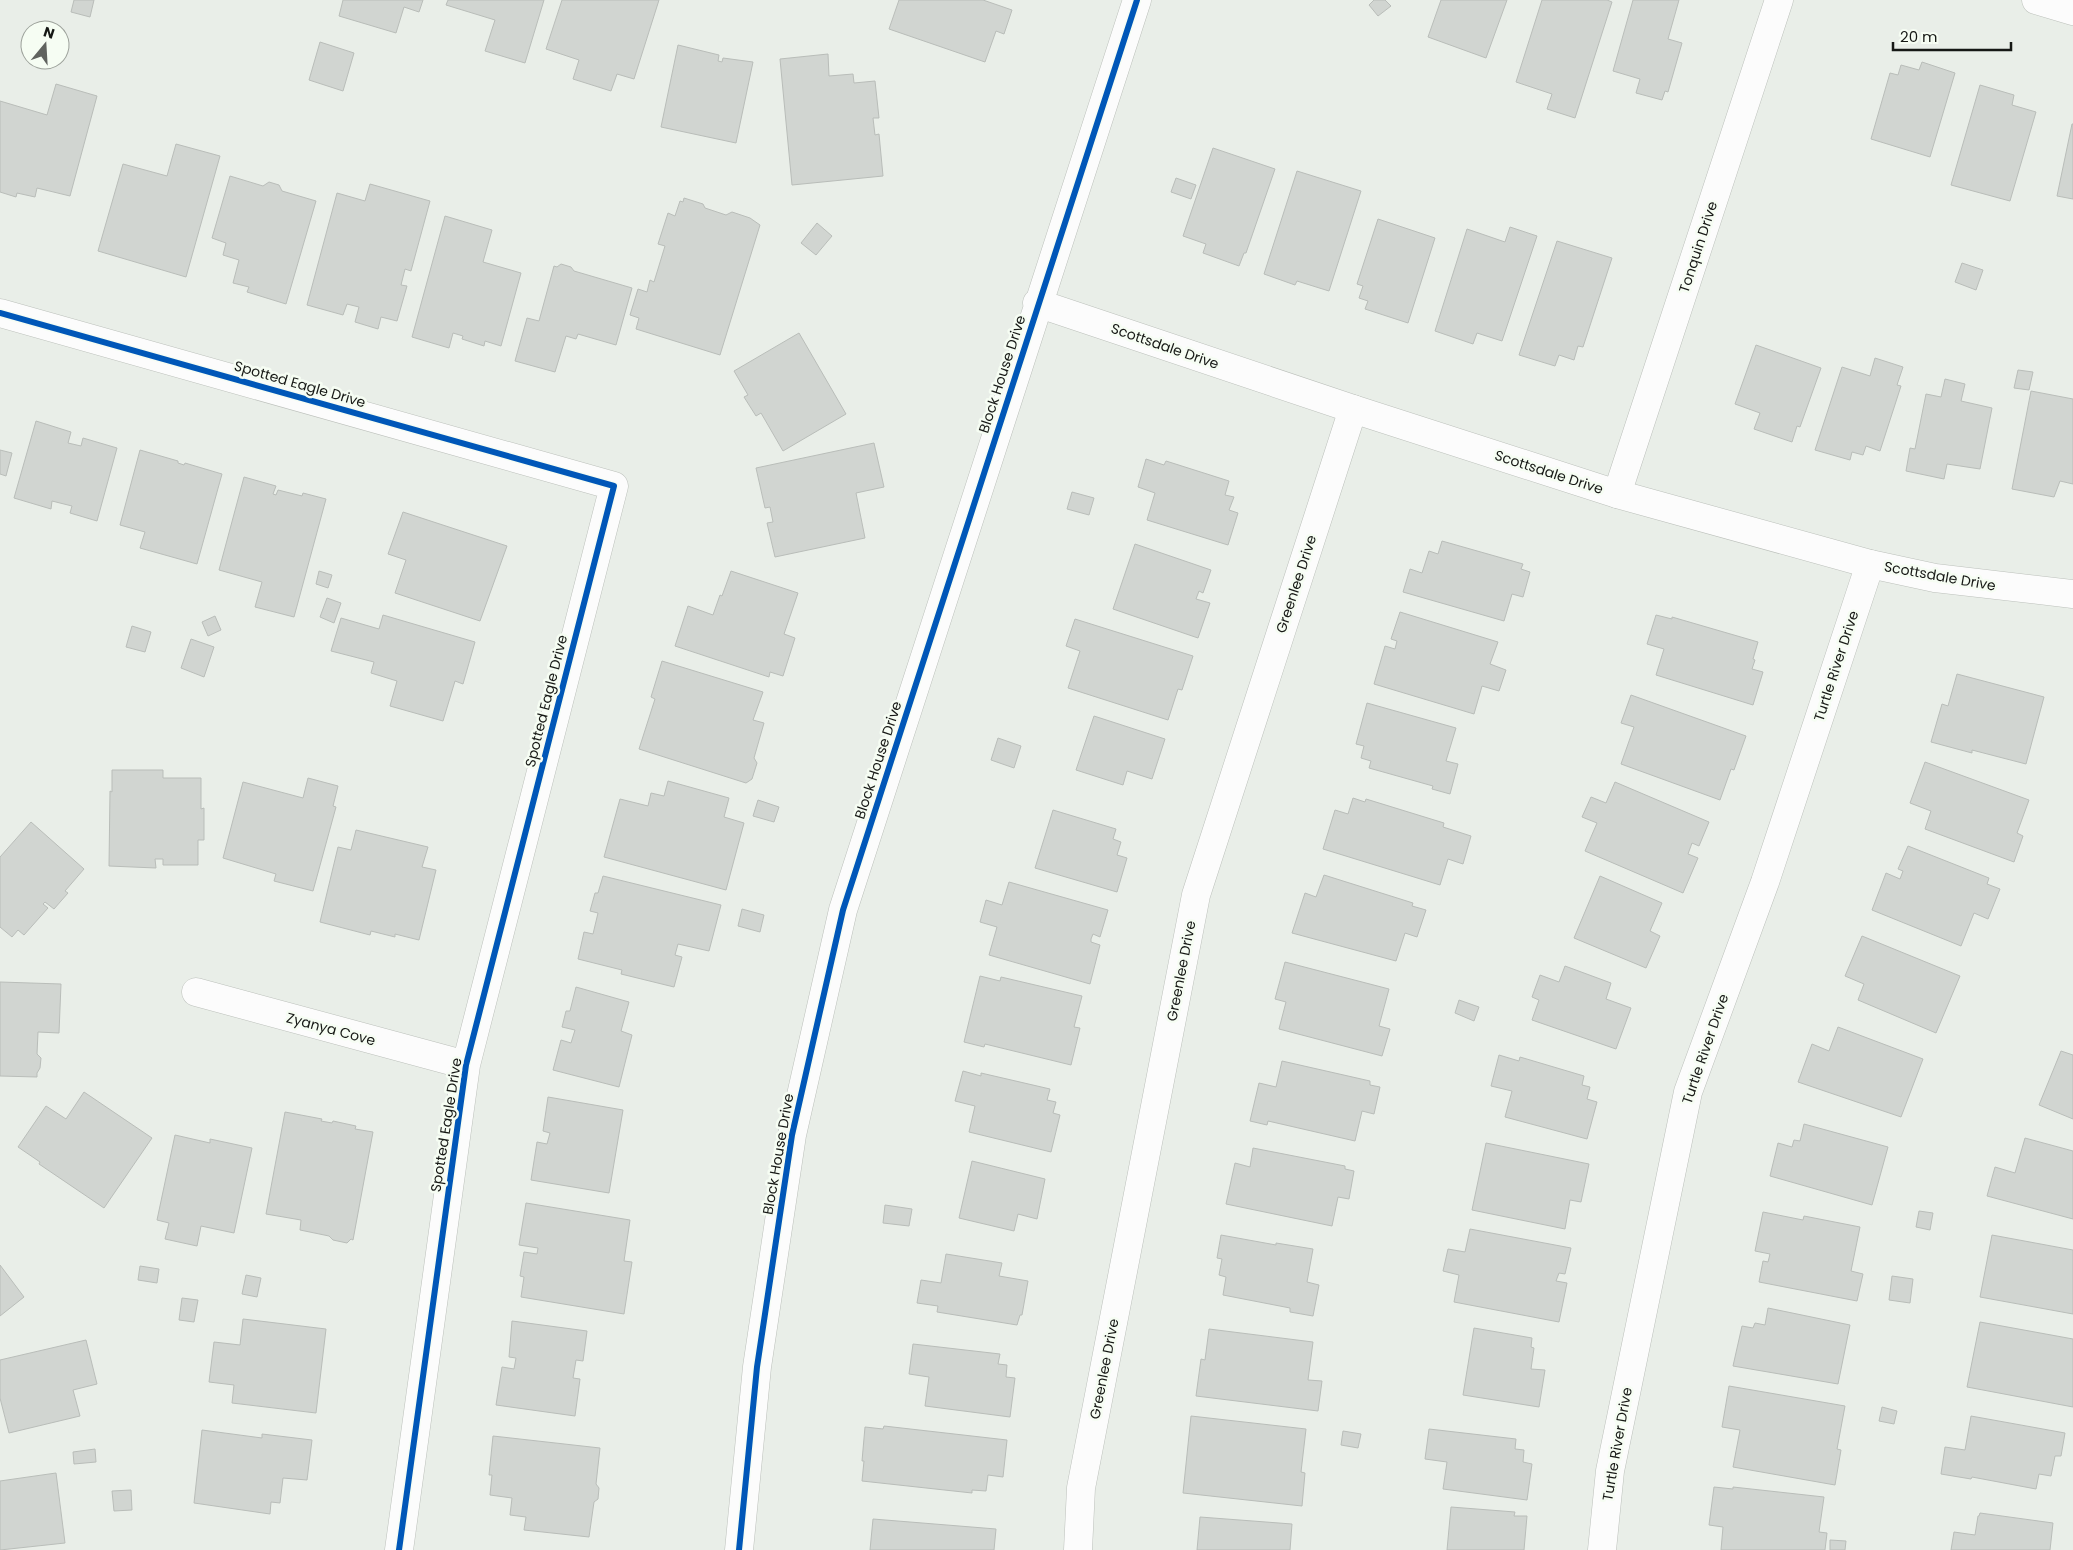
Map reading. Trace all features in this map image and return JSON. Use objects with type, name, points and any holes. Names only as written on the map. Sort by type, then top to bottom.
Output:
[{"type":"street","name":"Block House Drive","points":[[739,1550],[757,1367],[792,1135],[843,910],[1137,0]]},
{"type":"street","name":"Tonquin Drive","points":[[1618,494],[1779,0]]},
{"type":"street","points":[[2036,0],[2066,6]]},
{"type":"street","name":"Scottsdale Drive","points":[[1038,303],[1352,409],[1618,494],[1870,564],[1936,578],[2073,594]]},
{"type":"street","name":"Spotted Eagle Drive","points":[[0,314],[614,486],[466,1065],[399,1550]]},
{"type":"street","name":"Greenlee Drive","points":[[1078,1550],[1081,1488],[1196,895],[1352,409]]},
{"type":"street","name":"Turtle River Drive","points":[[1602,1550],[1610,1471],[1688,1092],[1765,882],[1870,564]]},
{"type":"street","name":"Zyanya Cove","points":[[196,992],[466,1065]]},
{"type":"building","points":[[74,0],[94,0],[90,17],[71,12]]},
{"type":"building","points":[[343,0],[423,0],[419,12],[404,7],[396,33],[339,16]]},
{"type":"building","points":[[448,0],[544,0],[525,63],[485,51],[495,20],[446,5]]},
{"type":"building","points":[[562,0],[659,0],[634,79],[617,74],[611,91],[573,79],[579,60],[546,49]]},
{"type":"building","points":[[899,0],[983,0],[1012,10],[1004,34],[996,31],[985,62],[889,29]]},
{"type":"building","points":[[1374,0],[1385,0],[1391,6],[1378,16],[1369,5]]},
{"type":"building","points":[[1441,0],[1507,0],[1486,58],[1428,37]]},
{"type":"building","points":[[1542,0],[1607,0],[1612,2],[1575,118],[1547,109],[1552,94],[1516,82]]},
{"type":"building","points":[[1633,0],[1679,0],[1668,39],[1682,43],[1668,92],[1665,91],[1662,100],[1636,93],[1640,79],[1613,71]]},
{"type":"building","points":[[320,42],[354,53],[343,91],[309,80]]},
{"type":"building","points":[[678,45],[719,55],[718,61],[722,62],[723,58],[753,62],[736,143],[661,127]]},
{"type":"building","points":[[828,54],[829,76],[853,74],[854,83],[875,81],[879,118],[873,118],[875,135],[879,134],[883,176],[792,185],[780,59]]},
{"type":"building","points":[[1922,62],[1955,73],[1930,157],[1871,139],[1890,73],[1898,75],[1901,65],[1919,70]]},
{"type":"building","points":[[56,84],[97,96],[70,196],[37,188],[35,197],[17,193],[16,197],[0,192],[0,101],[47,115]]},
{"type":"building","points":[[1980,85],[2014,95],[2012,105],[2036,112],[2010,201],[1951,185]]},
{"type":"building","points":[[2073,124],[2073,199],[2057,196]]},
{"type":"building","points":[[176,144],[220,156],[186,277],[98,251],[123,164],[167,176]]},
{"type":"building","points":[[1213,148],[1275,169],[1246,253],[1244,253],[1239,266],[1203,253],[1206,244],[1183,236]]},
{"type":"building","points":[[1297,171],[1361,191],[1329,291],[1297,281],[1295,285],[1264,274]]},
{"type":"building","points":[[230,176],[263,186],[269,182],[279,185],[282,191],[316,201],[286,304],[247,292],[249,287],[233,283],[239,260],[223,255],[226,243],[212,238]]},
{"type":"building","points":[[1176,178],[1196,185],[1191,199],[1171,192]]},
{"type":"building","points":[[370,184],[430,201],[411,271],[405,269],[401,285],[407,286],[397,321],[381,317],[378,329],[355,322],[359,307],[347,304],[343,315],[307,305],[337,193],[365,201]]},
{"type":"building","points":[[684,198],[703,204],[705,208],[726,215],[732,212],[750,218],[760,225],[720,355],[636,329],[639,318],[630,315],[638,289],[647,292],[650,280],[654,282],[665,246],[658,244],[668,213],[675,216],[680,201],[683,202]]},
{"type":"building","points":[[445,216],[492,230],[483,262],[521,273],[501,346],[485,341],[484,346],[462,339],[463,336],[453,333],[449,348],[412,337]]},
{"type":"building","points":[[1378,219],[1435,238],[1408,323],[1365,309],[1368,301],[1359,298],[1363,286],[1357,284]]},
{"type":"building","points":[[817,223],[832,236],[816,255],[801,243]]},
{"type":"building","points":[[1510,227],[1537,236],[1502,341],[1477,333],[1473,344],[1435,331],[1467,229],[1505,242]]},
{"type":"building","points":[[1557,241],[1612,258],[1583,347],[1578,346],[1574,360],[1559,355],[1555,366],[1519,355]]},
{"type":"building","points":[[1962,263],[1983,270],[1976,290],[1955,282]]},
{"type":"building","points":[[561,264],[571,267],[574,271],[632,288],[616,345],[578,334],[576,339],[566,336],[555,372],[515,361],[527,318],[539,321],[554,266],[557,267]]},
{"type":"building","points":[[799,333],[846,414],[783,451],[761,413],[756,416],[744,397],[748,395],[734,371]]},
{"type":"building","points":[[1756,345],[1821,368],[1800,427],[1797,426],[1792,442],[1754,429],[1760,413],[1735,404]]},
{"type":"building","points":[[1875,358],[1903,367],[1897,385],[1901,386],[1880,451],[1866,446],[1863,455],[1852,452],[1850,460],[1815,450],[1842,367],[1870,376]]},
{"type":"building","points":[[2018,370],[2033,372],[2029,390],[2014,388]]},
{"type":"building","points":[[1945,379],[1965,384],[1961,401],[1992,408],[1980,469],[1947,464],[1944,479],[1906,471],[1910,448],[1915,449],[1926,394],[1941,397]]},
{"type":"building","points":[[2031,391],[2073,399],[2073,484],[2060,481],[2054,497],[2012,489]]},
{"type":"building","points":[[36,421],[71,432],[68,443],[81,446],[83,438],[117,448],[97,521],[70,513],[72,506],[52,501],[51,509],[14,498]]},
{"type":"building","points":[[874,443],[884,487],[856,493],[865,538],[775,557],[767,523],[773,522],[770,507],[765,508],[756,468]]},
{"type":"building","points":[[0,450],[12,453],[6,476],[0,474]]},
{"type":"building","points":[[140,450],[178,461],[178,463],[184,465],[185,463],[222,474],[197,564],[140,548],[145,532],[120,525]]},
{"type":"building","points":[[1146,459],[1164,465],[1166,461],[1229,481],[1225,495],[1234,497],[1229,510],[1238,513],[1228,545],[1147,520],[1155,493],[1138,487]]},
{"type":"building","points":[[244,477],[276,486],[273,494],[276,495],[278,490],[302,496],[303,493],[326,499],[294,617],[255,607],[262,582],[219,570]]},
{"type":"building","points":[[1072,492],[1094,498],[1089,515],[1067,509]]},
{"type":"building","points":[[403,512],[507,546],[480,621],[395,593],[406,560],[388,554]]},
{"type":"building","points":[[1442,541],[1523,564],[1521,569],[1530,572],[1523,597],[1512,594],[1504,621],[1403,592],[1410,569],[1422,573],[1429,551],[1438,554]]},
{"type":"building","points":[[1135,544],[1211,570],[1203,593],[1199,591],[1196,599],[1210,603],[1198,638],[1113,609]]},
{"type":"building","points":[[319,571],[332,575],[328,588],[316,584]]},
{"type":"building","points":[[731,571],[798,593],[784,634],[795,638],[783,676],[770,672],[769,677],[675,646],[688,606],[713,615]]},
{"type":"building","points":[[327,598],[341,603],[334,623],[320,617]]},
{"type":"building","points":[[1400,612],[1498,642],[1490,664],[1506,670],[1499,691],[1482,686],[1474,714],[1374,684],[1385,646],[1395,649],[1397,641],[1391,639]]},
{"type":"building","points":[[383,615],[475,642],[463,684],[455,681],[443,721],[390,706],[397,681],[371,673],[374,662],[331,651],[341,618],[379,629]]},
{"type":"building","points":[[1656,615],[1672,619],[1672,617],[1758,642],[1752,669],[1763,672],[1753,705],[1656,675],[1664,649],[1647,644]]},
{"type":"building","points":[[215,616],[221,630],[208,636],[202,622]]},
{"type":"building","points":[[1075,619],[1193,656],[1182,690],[1178,689],[1168,720],[1068,688],[1080,651],[1066,646]]},
{"type":"building","points":[[132,626],[151,632],[145,652],[126,647]]},
{"type":"building","points":[[191,639],[214,647],[204,677],[181,668]]},
{"type":"building","points":[[662,661],[763,692],[753,720],[764,723],[754,758],[757,763],[752,779],[746,783],[639,749],[655,699],[651,697]]},
{"type":"building","points":[[1957,674],[2044,697],[2026,764],[1931,742],[1942,704],[1948,706]]},
{"type":"building","points":[[1631,695],[1746,736],[1734,770],[1731,769],[1720,800],[1621,764],[1634,727],[1621,723]]},
{"type":"building","points":[[1367,703],[1456,728],[1446,761],[1458,764],[1450,794],[1432,789],[1433,786],[1369,768],[1371,761],[1361,758],[1364,746],[1356,744]]},
{"type":"building","points":[[1094,716],[1165,739],[1152,779],[1127,771],[1123,785],[1076,770]]},
{"type":"building","points":[[998,738],[1021,746],[1014,768],[991,760]]},
{"type":"building","points":[[1925,762],[2029,800],[2017,833],[2023,836],[2014,862],[1925,829],[1931,811],[1910,803]]},
{"type":"building","points":[[112,770],[163,770],[163,778],[201,778],[201,809],[204,808],[204,840],[198,840],[198,865],[163,865],[163,859],[155,859],[156,868],[109,866]]},
{"type":"building","points":[[308,778],[338,786],[333,806],[336,807],[313,891],[274,881],[276,874],[223,858],[243,782],[303,798]]},
{"type":"building","points":[[668,781],[729,798],[724,817],[744,823],[726,890],[604,857],[620,799],[648,806],[651,793],[664,796]]},
{"type":"building","points":[[1615,782],[1709,822],[1699,846],[1692,843],[1688,854],[1698,858],[1683,893],[1585,851],[1597,823],[1582,817],[1591,797],[1606,803]]},
{"type":"building","points":[[1353,798],[1365,802],[1366,799],[1444,823],[1443,827],[1471,836],[1463,864],[1448,859],[1440,885],[1323,849],[1335,810],[1348,814]]},
{"type":"building","points":[[758,800],[779,807],[774,822],[753,816]]},
{"type":"building","points":[[1053,810],[1116,829],[1113,839],[1121,842],[1117,855],[1127,858],[1117,892],[1035,868]]},
{"type":"building","points":[[31,822],[84,869],[65,891],[68,893],[54,909],[45,902],[43,904],[48,908],[24,935],[18,930],[12,937],[0,927],[0,857]]},
{"type":"building","points":[[356,830],[428,847],[422,867],[436,870],[419,940],[371,931],[370,935],[320,922],[338,847],[351,850]]},
{"type":"building","points":[[1908,846],[1989,878],[1987,884],[2000,889],[1988,919],[1974,913],[1961,946],[1872,910],[1886,873],[1900,879],[1903,871],[1898,869]]},
{"type":"building","points":[[1324,875],[1413,903],[1412,906],[1426,910],[1417,937],[1405,933],[1396,961],[1292,933],[1305,893],[1316,897]]},
{"type":"building","points":[[603,876],[721,905],[709,951],[678,944],[675,955],[682,957],[674,987],[621,974],[622,970],[578,959],[584,932],[593,934],[598,913],[590,911],[595,893],[598,893]]},
{"type":"building","points":[[1600,876],[1662,903],[1650,931],[1660,936],[1646,968],[1574,938]]},
{"type":"building","points":[[1009,882],[1108,910],[1100,937],[1093,934],[1091,939],[1091,942],[1100,945],[1090,984],[989,955],[997,927],[980,922],[986,900],[1002,905]]},
{"type":"building","points":[[742,909],[764,915],[760,932],[738,926]]},
{"type":"building","points":[[1862,936],[1960,976],[1936,1033],[1858,1000],[1864,984],[1845,976]]},
{"type":"building","points":[[1285,962],[1389,989],[1379,1026],[1390,1029],[1382,1056],[1279,1029],[1286,1002],[1275,999]]},
{"type":"building","points":[[1565,966],[1611,983],[1606,999],[1631,1008],[1616,1049],[1532,1020],[1539,1000],[1532,997],[1540,975],[1559,982]]},
{"type":"building","points":[[980,976],[1000,981],[1001,977],[1082,996],[1074,1027],[1080,1028],[1071,1065],[985,1044],[984,1047],[964,1042]]},
{"type":"building","points":[[0,982],[61,984],[59,1033],[38,1032],[37,1054],[41,1058],[37,1077],[0,1076]]},
{"type":"building","points":[[576,987],[629,1002],[621,1031],[632,1035],[619,1087],[553,1070],[561,1040],[571,1043],[575,1030],[562,1027],[566,1011],[570,1011]]},
{"type":"building","points":[[1459,1000],[1479,1007],[1474,1021],[1455,1013]]},
{"type":"building","points":[[1838,1027],[1923,1059],[1901,1117],[1798,1082],[1812,1044],[1829,1051]]},
{"type":"building","points":[[2061,1051],[2073,1055],[2073,1119],[2039,1105]]},
{"type":"building","points":[[1499,1055],[1519,1061],[1520,1057],[1584,1076],[1582,1085],[1590,1087],[1587,1099],[1597,1102],[1587,1139],[1505,1117],[1512,1091],[1491,1086]]},
{"type":"building","points":[[1282,1061],[1370,1081],[1370,1085],[1380,1087],[1374,1114],[1362,1111],[1355,1141],[1268,1121],[1267,1125],[1250,1121],[1259,1083],[1276,1087]]},
{"type":"building","points":[[963,1071],[981,1076],[981,1073],[1050,1089],[1047,1100],[1056,1102],[1053,1113],[1060,1115],[1051,1152],[969,1132],[975,1106],[955,1101]]},
{"type":"building","points":[[84,1092],[152,1138],[104,1208],[39,1164],[40,1162],[18,1147],[46,1106],[66,1119]]},
{"type":"building","points":[[548,1097],[623,1110],[609,1193],[531,1180],[537,1142],[547,1144],[550,1133],[543,1131]]},
{"type":"building","points":[[285,1112],[322,1119],[321,1121],[332,1123],[333,1121],[356,1126],[355,1129],[373,1132],[353,1240],[351,1239],[347,1243],[333,1240],[329,1236],[300,1230],[301,1220],[266,1214]]},
{"type":"building","points":[[1804,1124],[1888,1147],[1872,1205],[1770,1176],[1778,1143],[1792,1147],[1794,1140],[1800,1141]]},
{"type":"building","points":[[175,1135],[210,1143],[210,1139],[252,1148],[234,1233],[201,1226],[197,1246],[165,1239],[169,1223],[157,1220]]},
{"type":"building","points":[[2025,1138],[2073,1151],[2073,1219],[1987,1196],[1995,1167],[2015,1173]]},
{"type":"building","points":[[1486,1143],[1589,1164],[1581,1202],[1570,1200],[1565,1229],[1472,1210]]},
{"type":"building","points":[[1253,1148],[1345,1166],[1345,1169],[1354,1171],[1349,1199],[1338,1197],[1332,1226],[1226,1204],[1235,1163],[1250,1167]]},
{"type":"building","points":[[972,1161],[1045,1179],[1037,1219],[1018,1214],[1014,1231],[959,1218]]},
{"type":"building","points":[[526,1203],[630,1220],[624,1261],[632,1262],[624,1314],[521,1297],[524,1277],[520,1276],[524,1252],[537,1254],[538,1248],[519,1245]]},
{"type":"building","points":[[885,1205],[912,1209],[909,1226],[883,1223]]},
{"type":"building","points":[[1919,1211],[1933,1213],[1930,1230],[1916,1227]]},
{"type":"building","points":[[1763,1212],[1803,1220],[1804,1216],[1860,1227],[1851,1271],[1863,1274],[1857,1301],[1759,1282],[1763,1261],[1768,1262],[1770,1254],[1755,1251]]},
{"type":"building","points":[[1470,1229],[1571,1248],[1565,1274],[1559,1273],[1556,1281],[1567,1283],[1559,1322],[1454,1302],[1459,1275],[1443,1271],[1448,1249],[1465,1252]]},
{"type":"building","points":[[1221,1235],[1276,1245],[1276,1243],[1313,1249],[1307,1282],[1319,1285],[1313,1316],[1290,1312],[1290,1308],[1223,1295],[1226,1277],[1219,1275],[1222,1259],[1217,1258]]},
{"type":"building","points":[[1992,1235],[2073,1250],[2073,1314],[1980,1297]]},
{"type":"building","points":[[946,1254],[1002,1263],[999,1276],[1028,1281],[1022,1315],[1020,1315],[1017,1325],[937,1312],[938,1306],[917,1303],[921,1280],[941,1283]]},
{"type":"building","points":[[0,1265],[24,1297],[0,1316]]},
{"type":"building","points":[[140,1266],[159,1269],[157,1283],[138,1280]]},
{"type":"building","points":[[246,1275],[261,1278],[257,1297],[242,1294]]},
{"type":"building","points":[[1892,1276],[1913,1279],[1910,1303],[1889,1300]]},
{"type":"building","points":[[182,1298],[198,1300],[194,1322],[179,1320]]},
{"type":"building","points":[[1768,1308],[1850,1325],[1838,1384],[1733,1366],[1742,1326],[1753,1328],[1755,1323],[1765,1325]]},
{"type":"building","points":[[243,1319],[326,1329],[316,1413],[232,1403],[234,1385],[209,1382],[214,1342],[240,1345]]},
{"type":"building","points":[[512,1321],[587,1331],[583,1361],[576,1360],[573,1378],[580,1379],[575,1416],[496,1405],[502,1367],[514,1369],[516,1358],[509,1357]]},
{"type":"building","points":[[1980,1322],[2073,1339],[2073,1407],[1967,1387]]},
{"type":"building","points":[[1474,1328],[1532,1338],[1531,1347],[1534,1348],[1531,1369],[1545,1370],[1539,1407],[1463,1395]]},
{"type":"building","points":[[1209,1329],[1313,1342],[1308,1380],[1322,1381],[1318,1411],[1196,1396],[1201,1359],[1205,1360]]},
{"type":"building","points":[[86,1340],[97,1384],[73,1390],[80,1416],[9,1433],[0,1398],[0,1360]]},
{"type":"building","points":[[913,1344],[1000,1354],[998,1364],[1007,1365],[1006,1377],[1015,1378],[1010,1417],[925,1406],[929,1377],[909,1374]]},
{"type":"building","points":[[1729,1386],[1845,1406],[1837,1449],[1841,1450],[1835,1485],[1733,1467],[1740,1430],[1722,1427]]},
{"type":"building","points":[[1882,1407],[1897,1411],[1894,1424],[1879,1421]]},
{"type":"building","points":[[1191,1416],[1306,1429],[1301,1472],[1305,1473],[1302,1506],[1183,1493]]},
{"type":"building","points":[[1971,1416],[2065,1433],[2061,1456],[2055,1456],[2051,1476],[2039,1474],[2036,1489],[1972,1477],[1971,1479],[1941,1474],[1945,1447],[1965,1450]]},
{"type":"building","points":[[884,1426],[1007,1440],[1003,1477],[988,1475],[986,1491],[972,1490],[972,1493],[862,1481],[865,1427],[883,1429]]},
{"type":"building","points":[[1429,1429],[1516,1439],[1515,1449],[1524,1450],[1523,1462],[1532,1464],[1527,1500],[1443,1489],[1447,1462],[1425,1459]]},
{"type":"building","points":[[202,1430],[262,1438],[262,1434],[312,1440],[307,1480],[283,1478],[280,1503],[271,1502],[270,1514],[194,1503]]},
{"type":"building","points":[[1343,1431],[1361,1434],[1358,1448],[1341,1445]]},
{"type":"building","points":[[493,1436],[600,1448],[596,1484],[599,1488],[598,1499],[594,1502],[589,1537],[524,1530],[526,1517],[510,1515],[512,1498],[490,1495],[492,1475],[489,1475]]},
{"type":"building","points":[[95,1449],[96,1462],[74,1464],[73,1452]]},
{"type":"building","points":[[56,1473],[65,1543],[0,1550],[0,1481]]},
{"type":"building","points":[[1714,1487],[1733,1489],[1733,1487],[1824,1497],[1819,1532],[1827,1533],[1825,1550],[1721,1550],[1723,1527],[1709,1525]]},
{"type":"building","points":[[131,1490],[132,1510],[114,1511],[112,1491]]},
{"type":"building","points":[[1451,1507],[1515,1512],[1514,1516],[1527,1516],[1524,1550],[1447,1550]]},
{"type":"building","points":[[1980,1513],[2053,1523],[2050,1550],[1951,1550],[1954,1532],[1975,1535]]},
{"type":"building","points":[[1200,1517],[1292,1524],[1290,1550],[1197,1550]]},
{"type":"building","points":[[873,1519],[996,1529],[994,1550],[870,1550]]},
{"type":"building","points":[[1830,1540],[1846,1541],[1845,1550],[1830,1550]]},
{"type":"cycle path","points":[[739,1550],[757,1367],[792,1135],[843,910],[1137,0]]},
{"type":"cycle path","points":[[0,313],[614,486],[466,1065],[399,1550]]}]
